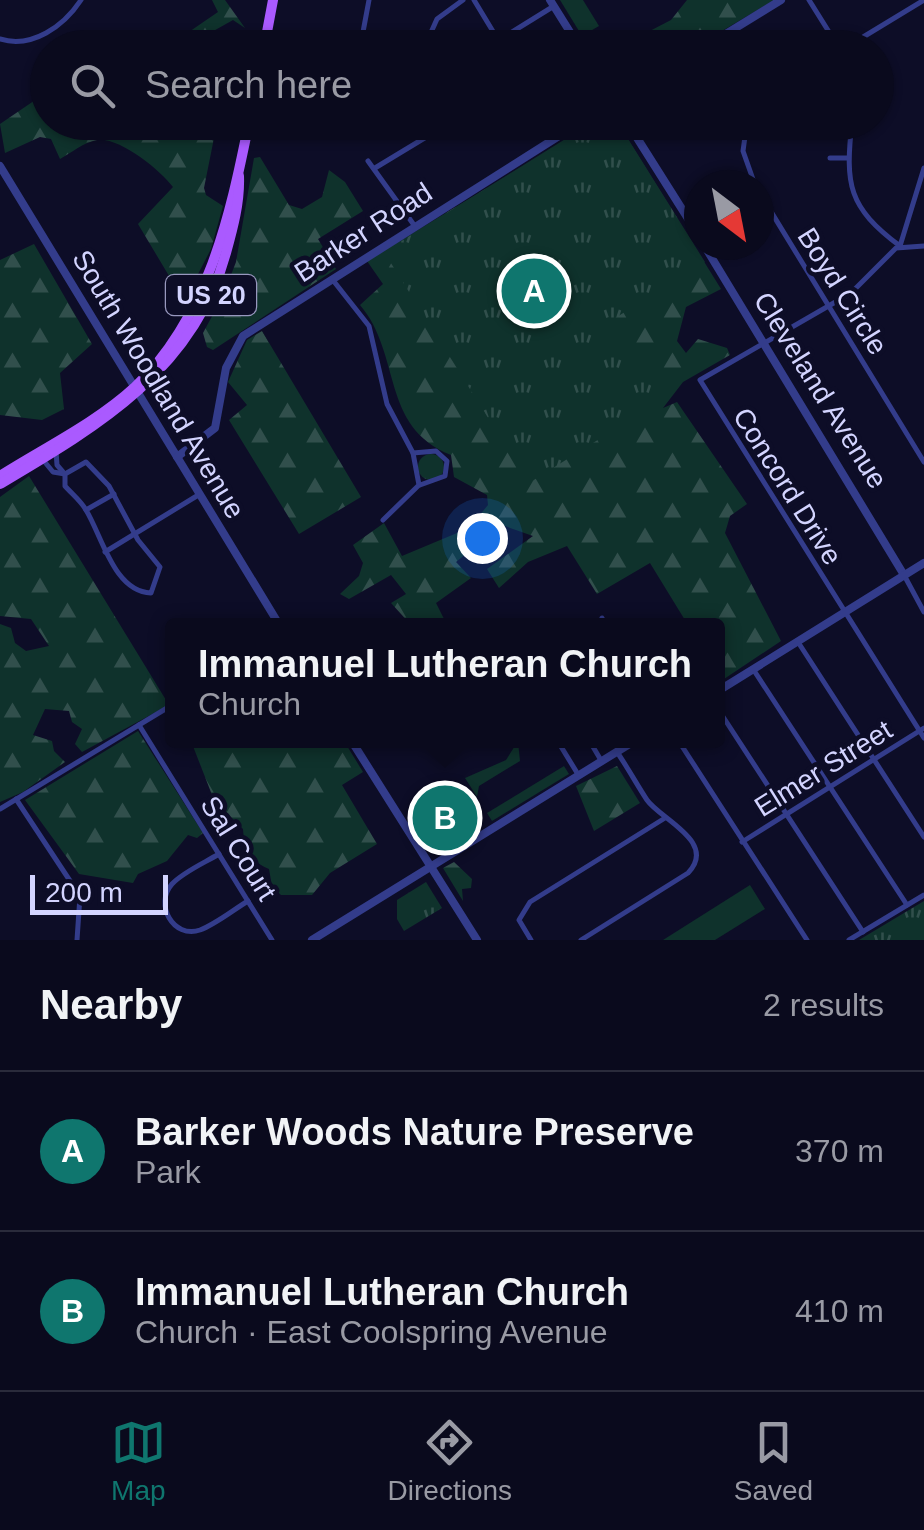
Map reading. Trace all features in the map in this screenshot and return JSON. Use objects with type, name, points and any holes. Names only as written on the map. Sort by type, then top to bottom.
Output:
[{"type":"main road","points":[[268,30],[274,0]]},
{"type":"main road","name":"US 20","points":[[0,476],[56,450],[137,390],[179,349],[213,291],[232,228],[245,140]]},
{"type":"main road","name":"US 20","points":[[0,484],[137,390]]},
{"type":"street","points":[[49,30],[82,0]]},
{"type":"street","points":[[363,30],[369,0]]},
{"type":"street","points":[[432,30],[437,19],[463,0]]},
{"type":"street","points":[[474,0],[492,30]]},
{"type":"street","points":[[733,30],[781,0]]},
{"type":"street","points":[[809,0],[830,30]]},
{"type":"street","points":[[873,30],[924,0]]},
{"type":"street","points":[[518,30],[552,3],[569,30]]},
{"type":"street","points":[[0,39],[30,41]]},
{"type":"street","points":[[376,168],[422,140]]},
{"type":"street","name":"Barker Road","points":[[177,458],[215,428],[226,368],[242,336],[553,140]]},
{"type":"street","points":[[638,140],[684,212]]},
{"type":"street","points":[[745,140],[748,170]]},
{"type":"street","points":[[850,140],[851,191],[859,208],[900,246],[924,246]]},
{"type":"street","points":[[830,158],[848,158]]},
{"type":"street","points":[[368,162],[414,225]]},
{"type":"street","name":"South Woodland Avenue","points":[[0,166],[275,618]]},
{"type":"street","points":[[765,341],[859,286],[900,246],[924,168]]},
{"type":"street","name":"Boyd Circle","points":[[774,216],[924,462]]},
{"type":"street","name":"Cleveland Avenue","points":[[714,260],[924,612]]},
{"type":"street","points":[[332,278],[369,326],[387,404],[412,453],[419,485]]},
{"type":"street","name":"Concord Drive","points":[[765,341],[700,380],[843,613],[923,732]]},
{"type":"street","points":[[914,445],[924,438]]},
{"type":"street","points":[[40,456],[53,472],[66,474],[90,463],[114,494],[134,534],[160,566],[152,593],[138,590],[105,552],[86,510],[66,486],[66,474],[57,464],[56,450]]},
{"type":"street","points":[[383,520],[419,485],[445,476],[446,461],[436,451],[412,453]]},
{"type":"street","points":[[86,510],[114,494]]},
{"type":"street","points":[[105,552],[200,494]]},
{"type":"street","points":[[725,686],[924,562]]},
{"type":"street","points":[[797,641],[924,836]]},
{"type":"street","points":[[753,669],[907,905]]},
{"type":"street","points":[[0,809],[165,709]]},
{"type":"street","points":[[725,720],[863,932]]},
{"type":"street","name":"Sal Court","points":[[140,725],[272,940]]},
{"type":"street","name":"Elmer Street","points":[[742,842],[923,732]]},
{"type":"street","points":[[357,748],[476,940]]},
{"type":"street","points":[[562,748],[579,776]]},
{"type":"street","points":[[594,748],[602,762]]},
{"type":"street","points":[[312,940],[623,748]]},
{"type":"street","points":[[683,748],[806,940]]},
{"type":"street","points":[[581,940],[688,874],[696,862],[696,852],[680,825],[649,803],[617,752]]},
{"type":"street","points":[[16,799],[80,896],[77,940]]},
{"type":"street","points":[[532,940],[519,920],[530,902],[665,818]]},
{"type":"street","points":[[219,854],[174,882],[164,898],[166,915],[180,928],[199,930],[248,900]]},
{"type":"street","points":[[850,940],[924,894]]},
{"type":"green space","points":[[212,0],[225,0],[245,28],[233,20],[215,30],[192,30],[218,12]]},
{"type":"green space","points":[[560,0],[583,0],[599,26],[578,30]]},
{"type":"green space","points":[[687,0],[774,0],[724,30],[652,30],[671,20]]},
{"type":"green space","points":[[30,104],[30,140],[33,140],[5,153],[0,124]]},
{"type":"green space","points":[[51,140],[97,140],[87,143],[60,159]]},
{"type":"green space","points":[[106,140],[214,140],[204,188],[206,195],[223,206],[211,249],[184,301],[138,224],[173,187],[149,164]]},
{"type":"green space","points":[[564,140],[629,140],[684,228],[684,260],[705,262],[612,320],[660,401],[529,483],[384,252]]},
{"type":"green space","points":[[566,140],[629,140],[684,229],[684,260],[703,260],[721,289],[686,307],[677,341],[686,353],[698,339],[727,348],[730,355],[683,382],[663,408],[677,402],[747,504],[730,516],[725,533],[781,641],[725,678],[725,618],[684,618],[650,563],[597,594],[567,546],[528,562],[499,588],[487,569],[533,536],[502,525],[456,562],[471,578],[436,603],[444,618],[405,618],[391,603],[406,594],[391,575],[349,599],[340,594],[359,576],[363,563],[353,545],[384,523],[402,556],[469,528],[488,505],[487,495],[454,477],[451,455],[428,443],[402,408],[382,345],[360,305],[383,284],[367,261]]},
{"type":"green space","points":[[260,157],[289,205],[302,209],[322,197],[329,170],[345,182],[363,211],[318,239],[336,269],[213,350],[207,347],[203,333],[217,307],[227,301],[224,293],[236,262],[254,158]]},
{"type":"green space","points":[[34,244],[92,344],[60,373],[64,409],[42,420],[0,415],[0,260]]},
{"type":"green space","points":[[262,331],[361,497],[299,534],[229,420],[247,405],[228,382],[247,340]]},
{"type":"green space","points":[[431,454],[440,458],[444,467],[440,476],[431,480],[422,476],[418,467],[422,458]]},
{"type":"green space","points":[[29,476],[165,698],[165,707],[82,752],[75,744],[82,729],[72,722],[69,711],[45,709],[33,735],[52,741],[54,751],[65,762],[23,792],[0,802],[0,624],[11,628],[15,643],[26,651],[49,646],[31,619],[0,616],[0,497]]},
{"type":"green space","points":[[138,731],[203,833],[197,838],[188,835],[167,861],[138,874],[133,883],[79,874],[25,800]]},
{"type":"green space","points":[[194,748],[348,748],[363,772],[342,785],[377,844],[330,873],[312,895],[281,895],[272,886],[269,869],[250,853],[243,829],[214,800]]},
{"type":"green space","points":[[514,748],[519,748],[520,761],[479,786],[477,797],[465,778],[506,760]]},
{"type":"green space","points":[[564,766],[569,774],[492,821],[487,813]]},
{"type":"green space","points":[[617,766],[640,803],[594,831],[576,786]]},
{"type":"green space","points":[[454,862],[472,879],[471,888],[462,889],[463,901],[443,868]]},
{"type":"green space","points":[[426,882],[442,908],[404,931],[397,919],[397,900]]},
{"type":"green space","points":[[750,885],[765,909],[715,940],[663,940]]},
{"type":"green space","points":[[924,901],[924,940],[859,940]]},
{"type":"place","name":"Barker Woods Nature Preserve","points":[[534,291]]},
{"type":"place","name":"Immanuel Lutheran Church","points":[[445,818]]}]
